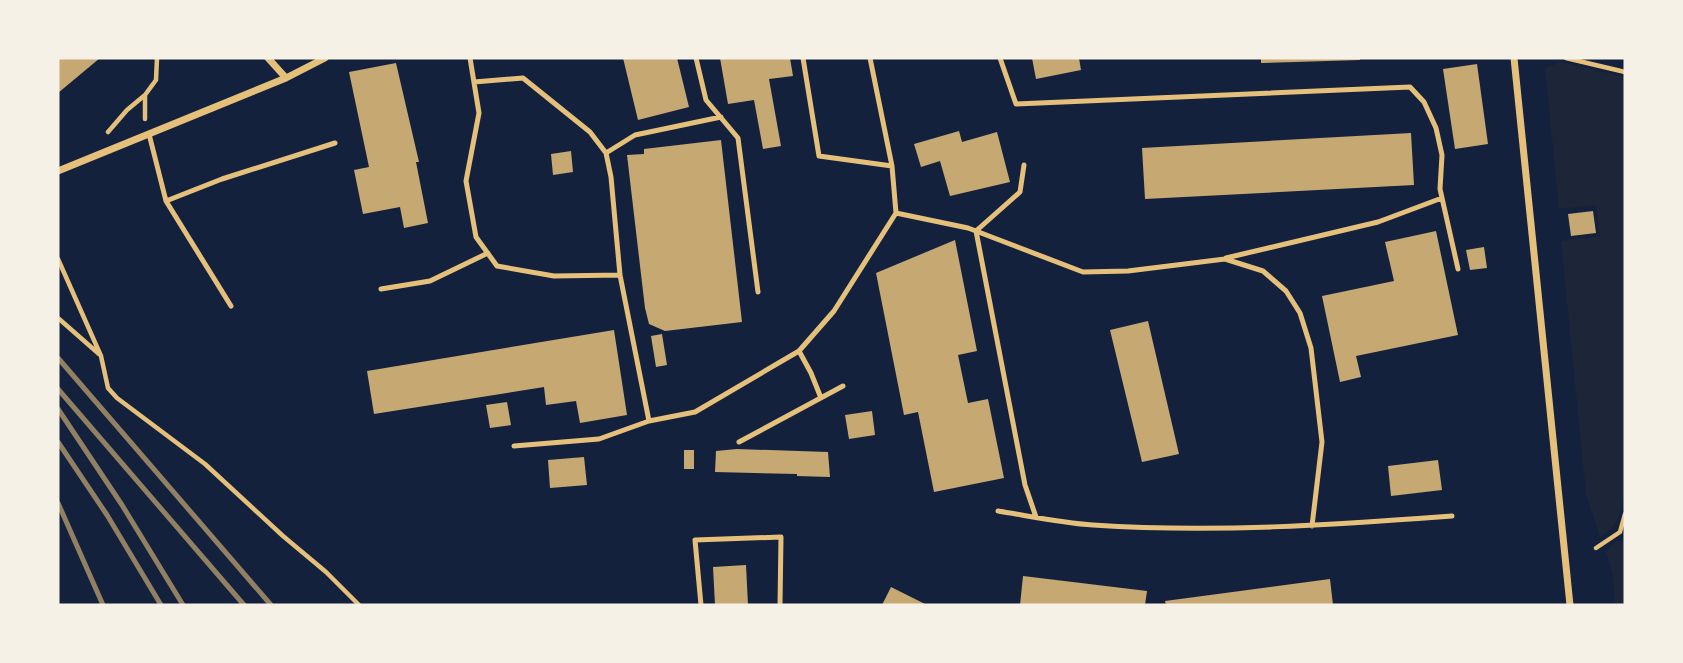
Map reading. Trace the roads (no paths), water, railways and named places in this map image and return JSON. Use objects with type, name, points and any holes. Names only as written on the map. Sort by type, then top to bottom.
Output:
[{"type":"street","points":[[268,58],[286,78]]},
{"type":"street","points":[[58,171],[286,78],[325,58]]},
{"type":"street","points":[[1514,58],[1570,605]]},
{"type":"lane","points":[[470,58],[479,113],[466,181],[475,237],[497,266],[554,276],[620,275]]},
{"type":"lane","points":[[696,58],[706,100],[737,138],[758,292]]},
{"type":"lane","points":[[803,58],[819,156],[892,166]]},
{"type":"lane","points":[[514,446],[599,439],[649,421],[695,412],[799,351],[834,311],[897,213],[892,166],[870,58]]},
{"type":"lane","points":[[1000,58],[1016,104],[1410,87],[1424,102],[1436,128],[1442,155],[1440,189],[1458,269]]},
{"type":"lane","points":[[474,82],[523,78],[590,132],[606,153],[611,177],[620,275],[649,421]]},
{"type":"lane","points":[[606,153],[635,135],[721,117]]},
{"type":"lane","points":[[149,134],[166,201],[231,306]]},
{"type":"lane","points":[[166,201],[222,179],[335,143]]},
{"type":"lane","points":[[976,231],[1020,192],[1024,166]]},
{"type":"lane","points":[[897,213],[976,231],[1083,272],[1128,271],[1225,259],[1378,222],[1442,198]]},
{"type":"lane","points":[[976,231],[1025,485],[1036,517]]},
{"type":"lane","points":[[380,289],[430,281],[488,253]]},
{"type":"lane","points":[[1225,259],[1263,271],[1286,291],[1300,313],[1311,348],[1322,442],[1312,526]]},
{"type":"lane","points":[[799,351],[821,398]]},
{"type":"lane","points":[[739,442],[843,386]]},
{"type":"lane","points":[[998,511],[1091,525],[1133,527],[1312,526],[1452,516]]},
{"type":"lane","points":[[701,605],[695,540],[781,537],[780,605]]},
{"type":"railway","points":[[58,358],[271,605]]},
{"type":"railway","points":[[58,389],[244,605]]},
{"type":"railway","points":[[58,409],[122,505],[183,605]]},
{"type":"railway","points":[[58,442],[107,515],[161,605]]},
{"type":"railway","points":[[58,503],[103,605]]}]
